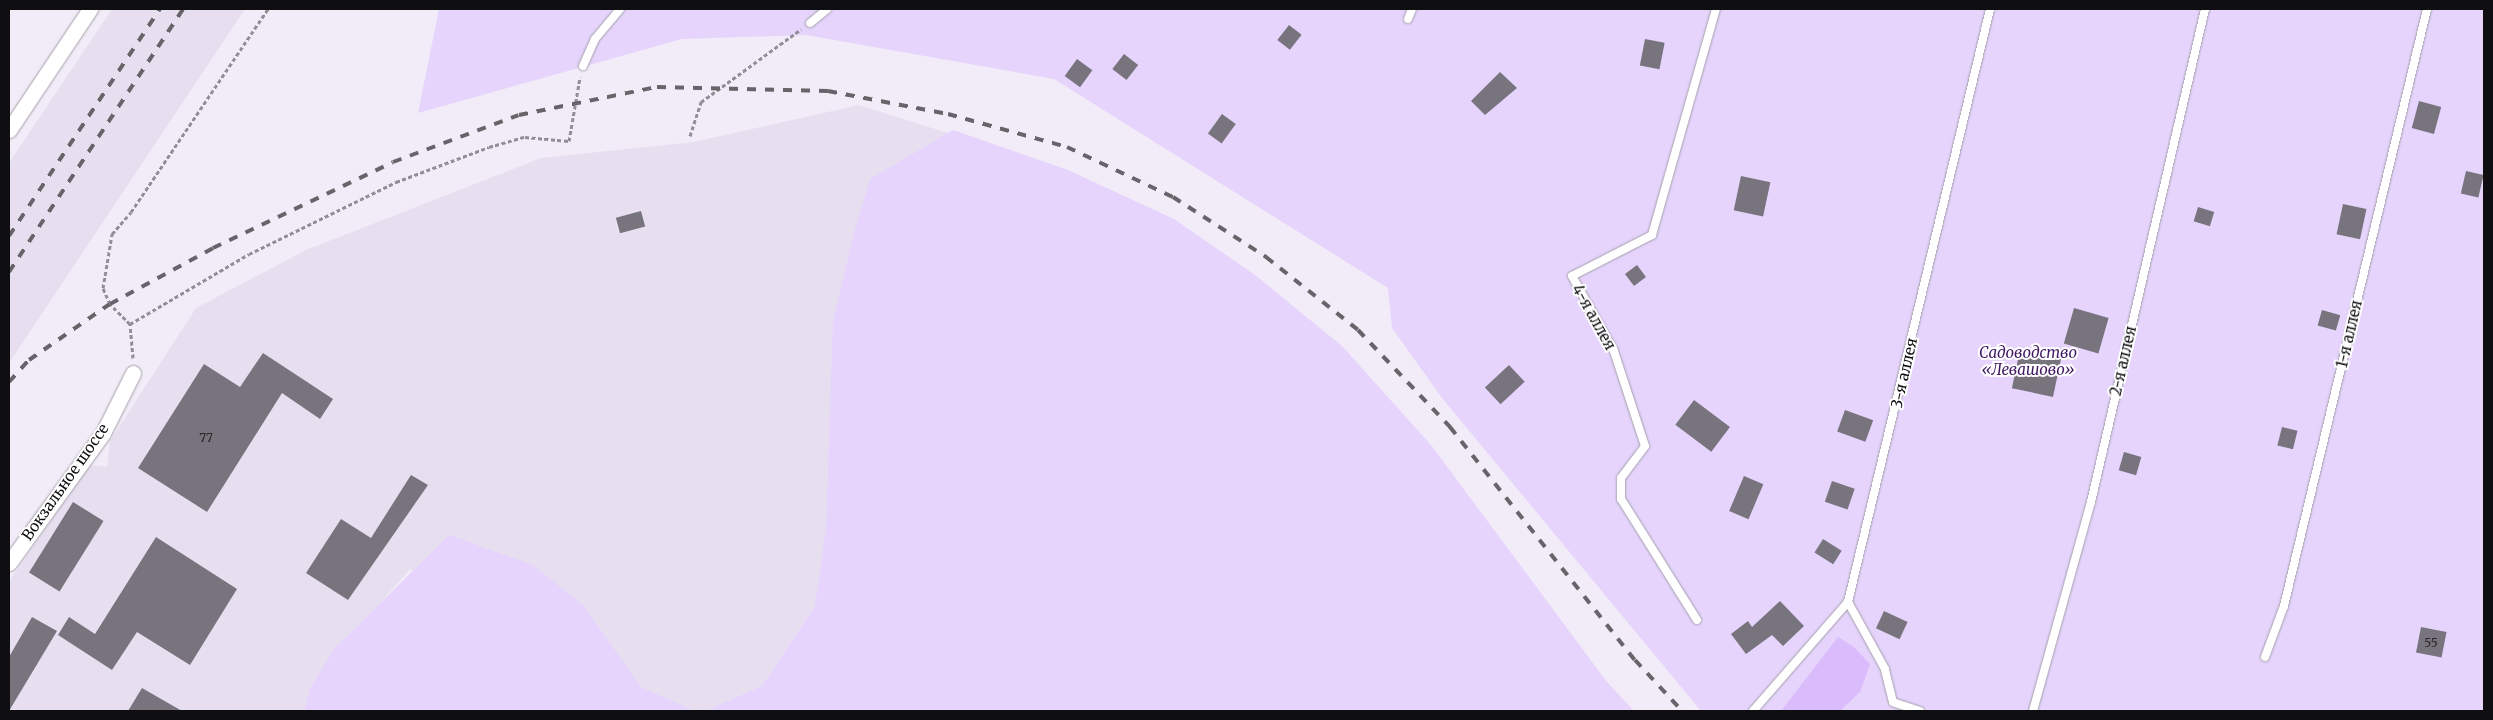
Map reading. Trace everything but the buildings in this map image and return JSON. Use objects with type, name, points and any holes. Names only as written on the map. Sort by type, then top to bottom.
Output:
[{"type":"street","points":[[9,130],[90,9]]},
{"type":"street","name":"Вокзальное шоссе","points":[[9,563],[103,432],[133,374]]},
{"type":"lane","points":[[583,66],[595,39],[620,9]]},
{"type":"lane","points":[[810,23],[827,9]]},
{"type":"lane","points":[[1408,19],[1412,9]]},
{"type":"lane","name":"4-я аллея","points":[[1697,620],[1621,499],[1620,478],[1645,446],[1614,351],[1572,276],[1652,235],[1716,9]]},
{"type":"lane","name":"3-я аллея","points":[[1848,602],[1990,9]]},
{"type":"lane","name":"2-я аллея","points":[[2033,711],[2090,502],[2205,9]]},
{"type":"lane","name":"1-я аллея","points":[[2265,657],[2284,606],[2427,9]]},
{"type":"lane","points":[[1753,711],[1848,602],[1886,669],[1893,702],[1920,711]]},
{"type":"path","points":[[133,374],[130,324],[110,304],[103,288],[112,234],[132,212],[268,9]]},
{"type":"path","points":[[690,136],[701,102],[810,23]]},
{"type":"path","points":[[130,324],[249,254],[396,182],[525,137],[568,141],[583,66]]},
{"type":"shaded area","points":[[112,9],[245,9],[9,363],[9,163]]},
{"type":"shaded area","points":[[859,105],[1005,151],[820,660],[727,711],[667,711],[410,569],[376,608],[307,711],[9,711],[9,582],[89,465],[107,467],[110,441],[196,308],[306,250],[541,158],[694,142]]},
{"type":"shaded area","points":[[1838,637],[1854,647],[1870,664],[1860,692],[1840,711],[1781,711]]},
{"type":"green space","name":"Садоводство «Левашово»","points":[[439,9],[2484,9],[2484,711],[1701,711],[1442,398],[1392,328],[1388,288],[1054,79],[806,35],[682,39],[418,113]]},
{"type":"green space","points":[[953,130],[1068,170],[1174,219],[1255,275],[1342,346],[1431,445],[1607,682],[1634,711],[706,711],[762,686],[815,606],[826,529],[833,321],[854,233],[870,179]]},
{"type":"green space","points":[[449,535],[533,565],[584,606],[641,687],[695,711],[304,711],[310,688],[335,648]]},
{"type":"railway","points":[[9,236],[160,9]]},
{"type":"railway","points":[[9,272],[183,9]]},
{"type":"railway","points":[[9,382],[29,360],[110,304],[213,248],[393,162],[519,115],[657,87],[828,91],[948,114],[1067,147],[1173,197],[1266,257],[1358,330],[1450,427],[1635,660],[1682,711]]}]
